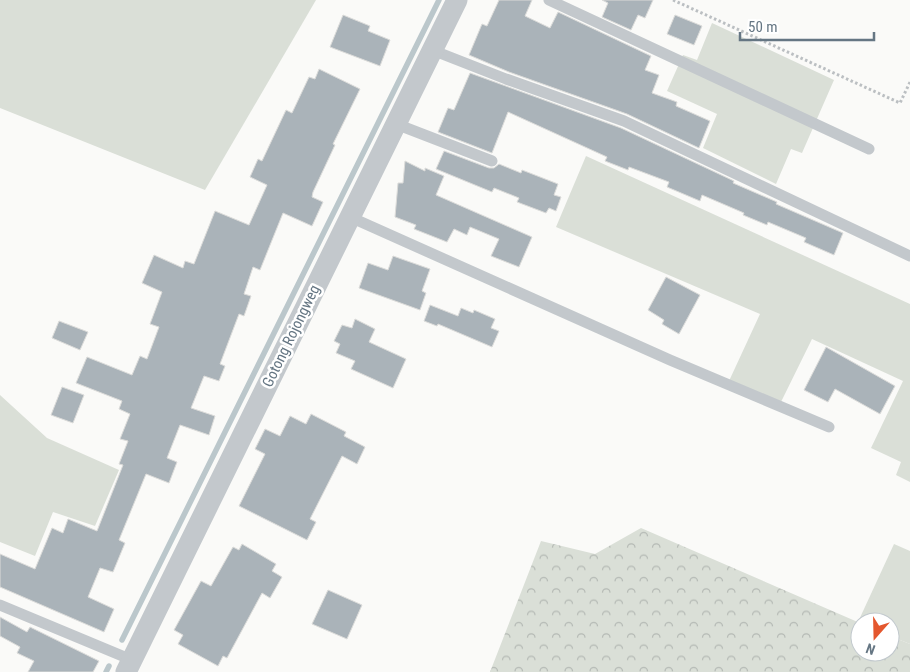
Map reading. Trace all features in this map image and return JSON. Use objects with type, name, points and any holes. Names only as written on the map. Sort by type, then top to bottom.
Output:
[{"type":"street","name":"Gotong Rojongweg","points":[[129,666],[457,0]]},
{"type":"lane","points":[[549,0],[869,149]]},
{"type":"lane","points":[[432,50],[506,80],[624,121],[910,256]]},
{"type":"lane","points":[[396,124],[492,161]]},
{"type":"lane","points":[[350,217],[670,360],[829,427]]},
{"type":"lane","points":[[0,605],[129,666]]},
{"type":"path","points":[[673,0],[900,103],[910,82]]},
{"type":"green space","points":[[0,0],[316,0],[205,190],[0,108]]},
{"type":"green space","points":[[712,23],[834,80],[802,153],[791,149],[776,184],[703,148],[717,114],[667,91],[683,55],[697,60]]},
{"type":"green space","points":[[586,156],[910,304],[910,482],[896,475],[901,462],[871,448],[903,381],[812,339],[780,404],[729,381],[760,314],[556,227]]},
{"type":"green space","points":[[0,395],[47,438],[119,470],[95,526],[53,512],[35,556],[0,542]]},
{"type":"green space","points":[[641,528],[850,619],[850,662],[900,662],[900,640],[910,644],[910,672],[490,672],[541,541],[595,554]]},
{"type":"green space","points":[[894,544],[910,551],[910,644],[900,640],[900,612],[863,612]]},
{"type":"building","points":[[499,0],[532,0],[525,16],[550,28],[558,12],[651,56],[645,70],[659,75],[652,93],[677,102],[676,106],[710,121],[699,148],[627,114],[509,72],[469,55],[482,24],[487,26]]},
{"type":"building","points":[[602,0],[653,0],[645,18],[638,15],[631,30],[602,17],[608,3]]},
{"type":"building","points":[[343,15],[370,26],[368,31],[390,40],[380,66],[330,47]]},
{"type":"building","points":[[675,15],[702,26],[694,45],[667,34]]},
{"type":"building","points":[[319,69],[360,89],[333,144],[335,145],[313,192],[312,197],[323,202],[312,226],[283,213],[260,270],[253,267],[244,294],[251,296],[244,316],[239,314],[220,364],[225,366],[219,381],[204,376],[191,408],[215,416],[209,435],[180,425],[167,458],[177,462],[169,483],[146,474],[119,540],[125,543],[113,572],[100,568],[88,597],[114,609],[104,632],[0,587],[0,554],[35,569],[52,528],[63,533],[68,519],[97,531],[123,465],[119,464],[128,441],[120,439],[130,414],[119,409],[122,401],[76,383],[87,357],[132,375],[140,356],[147,359],[159,327],[150,324],[162,292],[142,283],[154,255],[183,268],[185,261],[194,264],[215,211],[249,225],[267,185],[250,177],[258,159],[262,161],[286,110],[292,113],[309,77],[315,79]]},
{"type":"building","points":[[470,73],[621,128],[734,181],[733,183],[777,202],[776,204],[843,233],[834,255],[804,242],[806,238],[768,222],[767,225],[702,195],[700,201],[667,187],[669,182],[629,167],[628,170],[605,161],[607,157],[508,112],[492,153],[438,132],[448,108],[454,110]]},
{"type":"building","points":[[444,151],[489,168],[494,168],[499,164],[521,173],[522,170],[558,184],[554,195],[561,197],[556,211],[549,208],[546,213],[517,202],[519,198],[494,188],[492,192],[436,169]]},
{"type":"building","points":[[405,161],[425,171],[425,168],[444,176],[436,195],[532,237],[519,267],[491,256],[499,239],[470,227],[467,235],[454,229],[447,242],[414,229],[416,225],[395,217],[398,183],[403,183]]},
{"type":"building","points":[[393,256],[430,269],[422,291],[426,293],[420,310],[359,288],[368,263],[388,270]]},
{"type":"building","points":[[666,277],[700,295],[679,334],[662,324],[664,320],[648,310]]},
{"type":"building","points":[[430,305],[458,316],[461,308],[473,313],[474,310],[495,319],[491,328],[499,331],[492,347],[438,324],[437,326],[424,321]]},
{"type":"building","points":[[355,319],[375,329],[369,342],[406,359],[393,388],[351,369],[355,361],[336,353],[340,344],[334,341],[342,325],[352,328]]},
{"type":"building","points":[[59,321],[88,332],[80,350],[52,338]]},
{"type":"building","points":[[826,347],[895,386],[880,414],[835,389],[828,402],[804,390]]},
{"type":"building","points":[[62,387],[84,395],[73,423],[51,415]]},
{"type":"building","points":[[311,414],[346,432],[344,436],[365,447],[357,464],[342,456],[310,519],[316,522],[307,540],[239,506],[265,454],[255,449],[265,429],[280,436],[290,416],[306,424]]},
{"type":"building","points":[[242,544],[276,564],[272,571],[282,577],[270,598],[262,593],[227,658],[223,656],[218,666],[178,644],[183,635],[174,630],[201,581],[211,586],[233,547],[239,550]]},
{"type":"building","points":[[328,590],[362,605],[347,639],[312,624]]},
{"type":"building","points":[[0,617],[27,632],[30,627],[99,661],[93,672],[28,672],[34,661],[17,653],[20,647],[0,636]]},
{"type":"waterway","points":[[122,640],[439,0]]},
{"type":"waterway","points":[[106,672],[109,666]]}]
